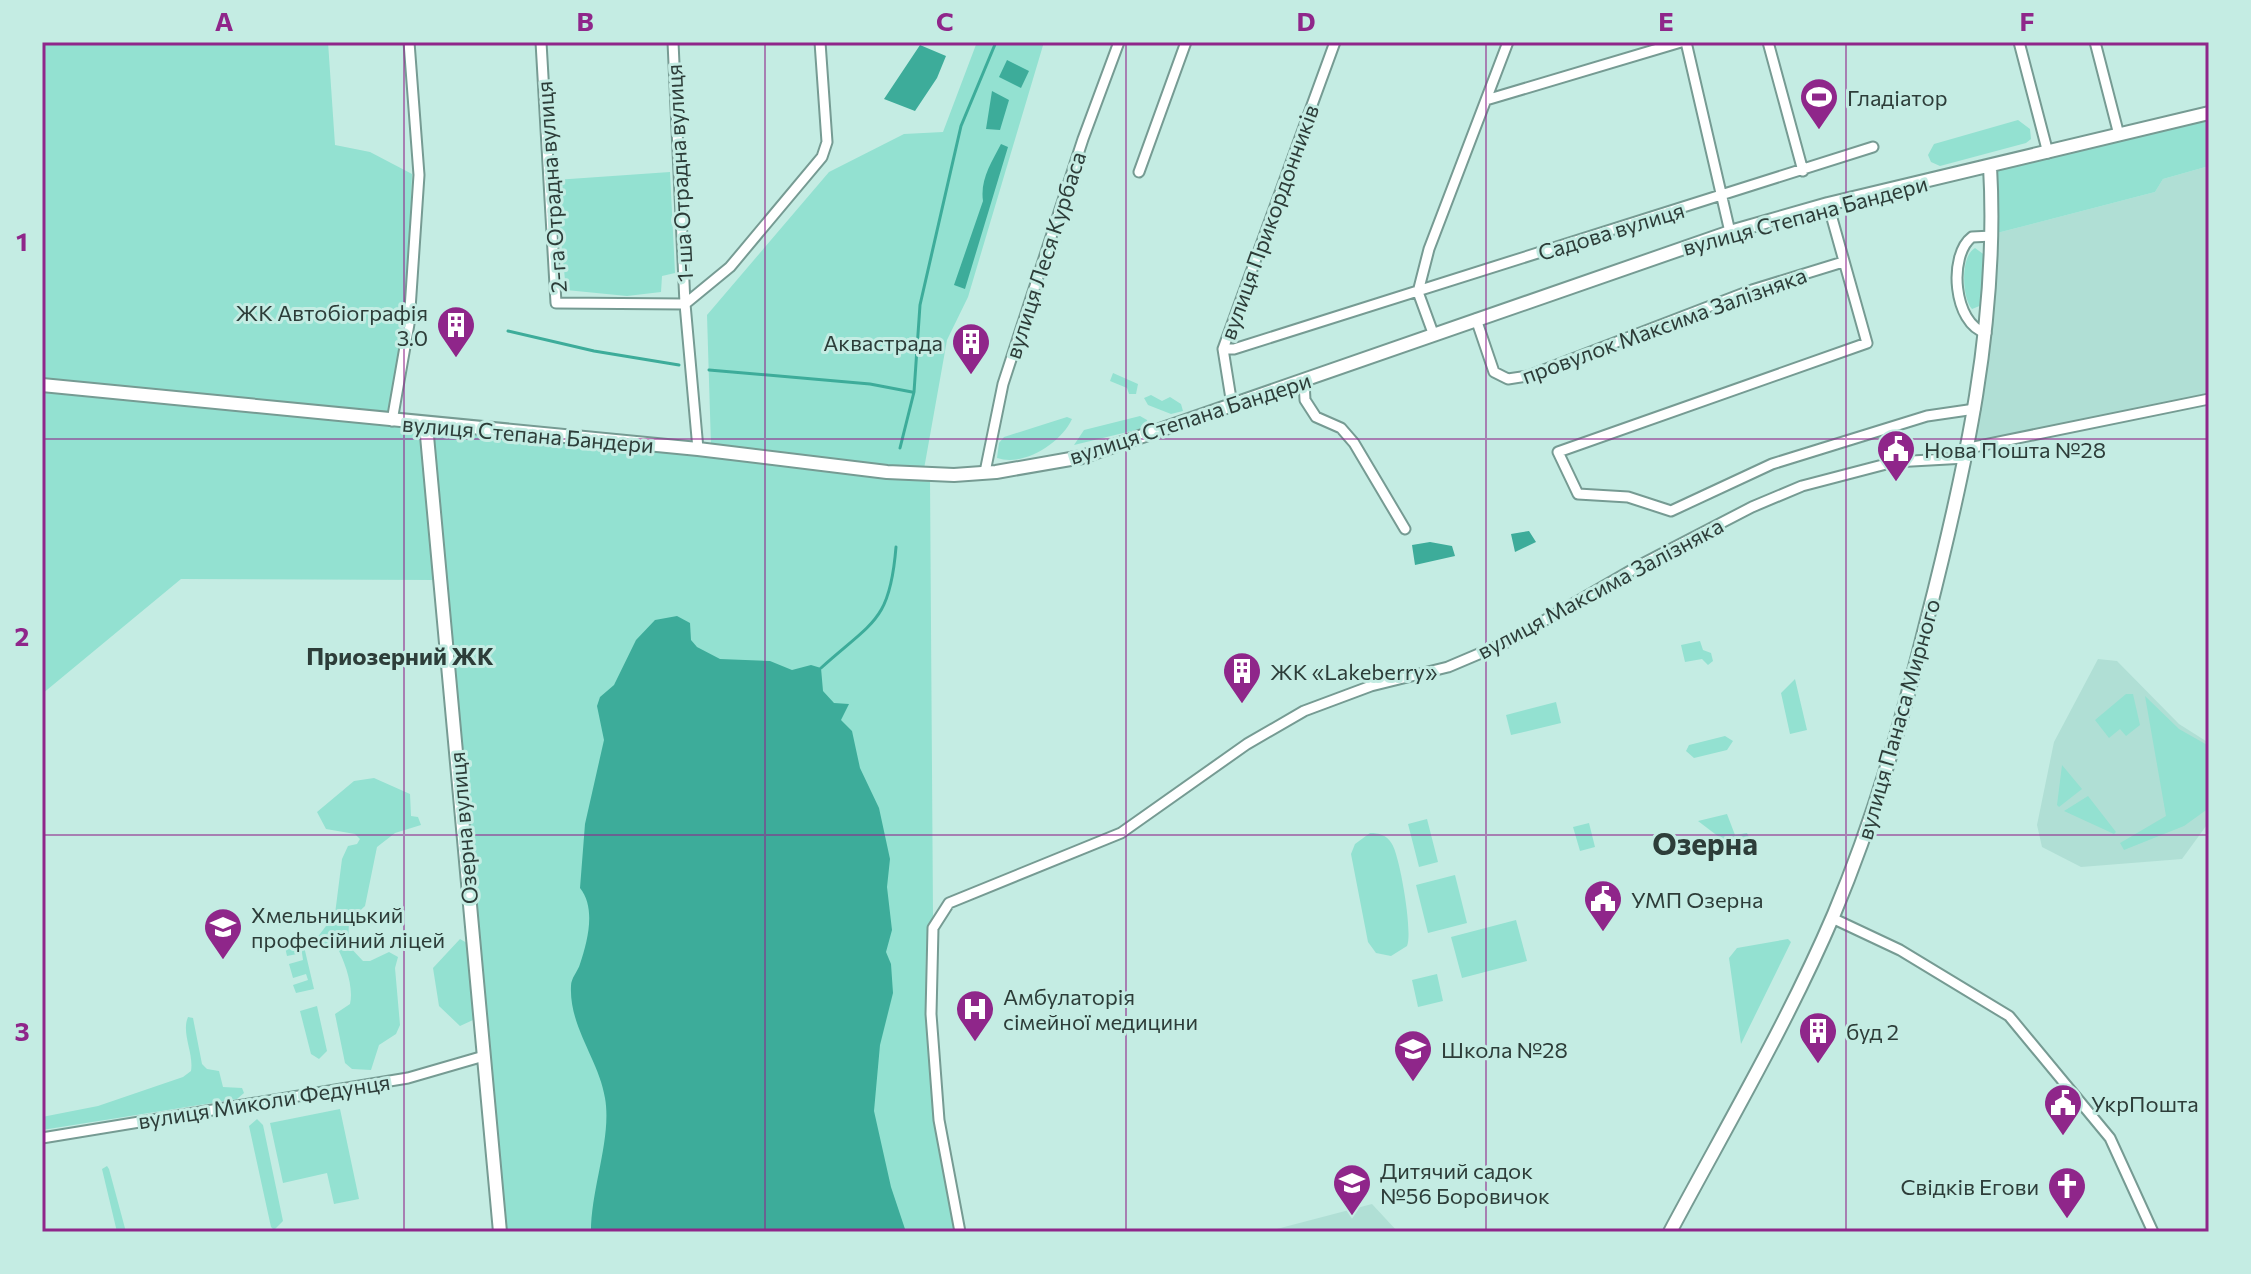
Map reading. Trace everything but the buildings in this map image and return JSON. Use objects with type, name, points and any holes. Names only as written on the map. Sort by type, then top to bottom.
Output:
[{"type":"main road","name":"вулиця Степана Бандери","points":[[42,385],[426,425],[698,449],[887,472],[985,472],[1082,457],[1730,232],[1828,204],[2209,113]]},
{"type":"main road","name":"вулиця Панаса Мирного","points":[[1670,1232],[1792,1002],[1832,918],[1859,853],[1900,727],[1975,409],[1986,333],[1992,236],[1990,166]]},
{"type":"main road","name":"Озерна вулиця","points":[[426,425],[500,1232]]},
{"type":"street","points":[[392,421],[409,324],[419,175],[409,42]]},
{"type":"street","name":"2-га Отрадна вулиця","points":[[541,42],[556,303],[685,304]]},
{"type":"street","name":"1-ша Отрадна вулиця","points":[[673,42],[685,304],[698,449]]},
{"type":"street","points":[[685,304],[730,267],[822,157],[827,142],[820,42]]},
{"type":"street","name":"вулиця Леся Курбаса","points":[[985,472],[1003,384],[1083,139],[1119,42]]},
{"type":"street","points":[[1139,172],[1186,42]]},
{"type":"street","name":"вулиця Прикордонників","points":[[1232,405],[1223,349],[1335,42]]},
{"type":"street","points":[[1433,333],[1418,292],[1429,249],[1508,42]]},
{"type":"street","points":[[1486,100],[1683,42],[1730,232]]},
{"type":"street","points":[[1768,42],[1803,171]]},
{"type":"street","points":[[2019,42],[2048,153]]},
{"type":"street","points":[[2095,42],[2119,135]]},
{"type":"street","name":"Садова вулиця","points":[[1223,349],[1234,349],[1418,292],[1873,147]]},
{"type":"street","points":[[1828,204],[1843,262]]},
{"type":"street","points":[[1986,333],[1965,318],[1958,302],[1961,254],[1972,237],[1992,236]]},
{"type":"street","name":"провулок Максима Залізняка","points":[[1476,319],[1494,372],[1516,380],[1591,355],[1752,290],[1843,262]]},
{"type":"street","name":"вулиця Максима Залізняка","points":[[1843,262],[1867,343],[1558,452],[1578,494],[1628,497],[1671,511],[1772,464],[1927,416],[1975,409]]},
{"type":"street","points":[[1304,381],[1305,400],[1316,417],[1341,428],[1348,436],[1405,529]]},
{"type":"street","name":"вулиця Максима Залізняка","points":[[960,1232],[939,1120],[931,1014],[933,928],[949,903],[1121,833],[1247,744],[1304,711],[1371,686],[1448,667],[1507,642],[1644,563],[1752,507],[1802,486],[1894,462],[1967,453],[2209,399]]},
{"type":"street","points":[[1832,918],[1900,950],[2009,1016],[2110,1138],[2153,1232]]},
{"type":"street","name":"вулиця Миколи Федунця","points":[[42,1138],[408,1078],[484,1056]]},
{"type":"shaded area","points":[[42,42],[328,42],[335,145],[370,152],[412,174],[408,285],[389,416],[42,380]]},
{"type":"shaded area","points":[[977,42],[1044,42],[968,297],[947,340],[924,469],[711,446],[707,315],[829,172],[904,134],[943,132]]},
{"type":"shaded area","points":[[920,45],[946,56],[937,78],[915,111],[884,99]]},
{"type":"shaded area","points":[[1007,60],[1029,71],[1021,88],[999,77]]},
{"type":"shaded area","points":[[992,91],[1009,100],[1000,130],[986,129]]},
{"type":"shaded area","points":[[2209,115],[2209,166],[2163,179],[2155,192],[1997,233],[1995,170]]},
{"type":"shaded area","points":[[2018,120],[2030,129],[2031,139],[2026,143],[1940,166],[1931,162],[1928,155],[1934,144]]},
{"type":"shaded area","points":[[1001,144],[1008,147],[965,289],[954,285],[983,201],[985,179]]},
{"type":"shaded area","points":[[2209,166],[2209,395],[1974,442],[1992,319],[1997,233],[2155,192],[2163,179]]},
{"type":"shaded area","points":[[670,172],[675,273],[662,276],[661,292],[627,296],[566,290],[555,180]]},
{"type":"shaded area","points":[[1975,248],[1986,256],[1982,305],[1972,309],[1966,296],[1964,277],[1967,259]]},
{"type":"shaded area","points":[[1113,373],[1138,384],[1136,394],[1129,394],[1127,388],[1110,381]]},
{"type":"shaded area","points":[[42,387],[422,429],[436,580],[181,579],[42,694]]},
{"type":"shaded area","points":[[1151,395],[1162,401],[1170,397],[1181,404],[1183,411],[1171,414],[1148,405],[1144,398]]},
{"type":"shaded area","points":[[1140,416],[1147,420],[1148,427],[1074,445],[1084,430]]},
{"type":"shaded area","points":[[1067,417],[1072,419],[1067,428],[1040,451],[1019,459],[997,458],[999,443],[1004,437]]},
{"type":"shaded area","points":[[431,430],[930,479],[933,916],[926,952],[927,1020],[935,1111],[956,1232],[504,1232]]},
{"type":"shaded area","points":[[1529,531],[1536,542],[1515,552],[1511,534]]},
{"type":"shaded area","points":[[1430,542],[1452,546],[1455,556],[1415,565],[1412,545]]},
{"type":"shaded area","points":[[677,616],[690,623],[691,640],[697,647],[720,659],[770,661],[792,670],[811,665],[821,668],[823,691],[834,703],[849,704],[841,720],[852,731],[860,768],[879,808],[890,859],[887,887],[892,930],[886,952],[891,964],[893,993],[880,1045],[874,1111],[891,1187],[906,1232],[591,1232],[606,1130],[605,1098],[579,1029],[571,986],[588,935],[588,905],[580,888],[585,824],[604,740],[597,706],[600,697],[614,685],[636,640],[655,620]]},
{"type":"shaded area","points":[[1700,641],[1703,650],[1711,653],[1713,661],[1708,665],[1702,659],[1685,662],[1681,645]]},
{"type":"shaded area","points":[[2098,659],[2117,661],[2179,724],[2209,743],[2209,822],[2182,859],[2081,867],[2042,847],[2037,825],[2054,742]]},
{"type":"shaded area","points":[[1795,679],[1807,730],[1790,734],[1781,693]]},
{"type":"shaded area","points":[[2126,694],[2133,694],[2140,725],[2126,736],[2120,729],[2109,738],[2095,720]]},
{"type":"shaded area","points":[[2145,696],[2179,729],[2209,746],[2209,808],[2184,826],[2124,850],[2120,843],[2166,816]]},
{"type":"shaded area","points":[[1556,702],[1561,723],[1511,735],[1506,715]]},
{"type":"shaded area","points":[[1725,736],[1733,741],[1727,750],[1694,758],[1686,751],[1689,745]]},
{"type":"shaded area","points":[[2062,765],[2082,789],[2059,807],[2057,805]]},
{"type":"shaded area","points":[[374,778],[410,794],[411,816],[418,817],[421,825],[395,833],[377,847],[365,906],[349,921],[348,945],[363,961],[389,952],[398,957],[395,968],[400,1025],[396,1034],[379,1045],[371,1070],[352,1069],[345,1063],[335,1014],[350,1004],[350,982],[337,947],[326,947],[317,938],[335,914],[342,859],[348,846],[357,844],[360,839],[355,834],[326,829],[317,812],[354,781]]},
{"type":"shaded area","points":[[2088,796],[2116,832],[2114,834],[2064,811]]},
{"type":"shaded area","points":[[1727,814],[1735,835],[1747,833],[1746,851],[1740,853],[1698,821]]},
{"type":"shaded area","points":[[1427,819],[1438,862],[1419,867],[1408,824]]},
{"type":"shaded area","points":[[1589,823],[1595,847],[1580,851],[1573,827]]},
{"type":"shaded area","points":[[1370,833],[1388,838],[1392,844],[1405,895],[1407,946],[1391,956],[1376,953],[1368,942],[1351,854],[1355,844]]},
{"type":"shaded area","points":[[1455,875],[1467,923],[1428,933],[1416,885]]},
{"type":"shaded area","points":[[1516,920],[1527,961],[1462,978],[1451,937]]},
{"type":"shaded area","points":[[302,938],[314,989],[296,993],[293,985],[308,980],[306,974],[293,978],[289,964],[303,960],[302,953],[287,956],[284,943]]},
{"type":"shaded area","points":[[460,939],[467,943],[473,1020],[460,1026],[439,1006],[433,968]]},
{"type":"shaded area","points":[[1788,939],[1791,942],[1741,1044],[1729,958],[1737,948]]},
{"type":"shaded area","points":[[1437,974],[1443,1001],[1418,1007],[1412,980]]},
{"type":"shaded area","points":[[317,1006],[327,1051],[319,1059],[311,1054],[300,1011]]},
{"type":"shaded area","points":[[188,1017],[193,1018],[202,1064],[207,1069],[219,1071],[223,1087],[242,1088],[244,1093],[237,1099],[42,1130],[42,1117],[98,1106],[183,1077],[191,1071],[186,1030]]},
{"type":"shaded area","points":[[340,1109],[359,1199],[334,1204],[327,1173],[283,1183],[270,1123]]},
{"type":"shaded area","points":[[257,1119],[263,1125],[283,1221],[274,1230],[249,1126]]},
{"type":"shaded area","points":[[107,1166],[126,1232],[117,1232],[102,1169]]},
{"type":"shaded area","name":"Дитячий садок №56 Боровичок","points":[[1372,1204],[1398,1232],[1269,1232],[1269,1231]]},
{"type":"waterway","points":[[900,448],[914,392],[920,305],[961,126],[996,42]]},
{"type":"waterway","points":[[508,331],[594,351],[679,365]]},
{"type":"waterway","points":[[709,370],[870,384],[912,392]]},
{"type":"waterway","points":[[821,668],[876,618],[889,591],[896,547]]},
{"type":"place","name":"Гладіатор","points":[[1819,131]]},
{"type":"place","name":"ЖК Автобіографія 3.0","points":[[456,359]]},
{"type":"place","name":"Аквастрада","points":[[971,376]]},
{"type":"place","name":"Нова Пошта №28","points":[[1896,483]]},
{"type":"place","name":"ЖК «Lakeberry»","points":[[1242,705]]},
{"type":"place","name":"УМП Озерна","points":[[1603,933]]},
{"type":"place","name":"Хмельницький професійний ліцей","points":[[223,961]]},
{"type":"place","name":"Амбулаторія сімейної медицини","points":[[975,1043]]},
{"type":"place","name":"буд 2","points":[[1818,1065]]},
{"type":"place","name":"Школа №28","points":[[1413,1083]]},
{"type":"place","name":"УкрПошта","points":[[2063,1137]]},
{"type":"place","name":"Дитячий садок №56 Боровичок","points":[[1352,1217]]},
{"type":"place","name":"Свідків Егови","points":[[2067,1220]]},
{"type":"district","name":"Приозерний ЖК","points":[[400,655]]},
{"type":"district","name":"Озерна","points":[[1705,842]]}]
